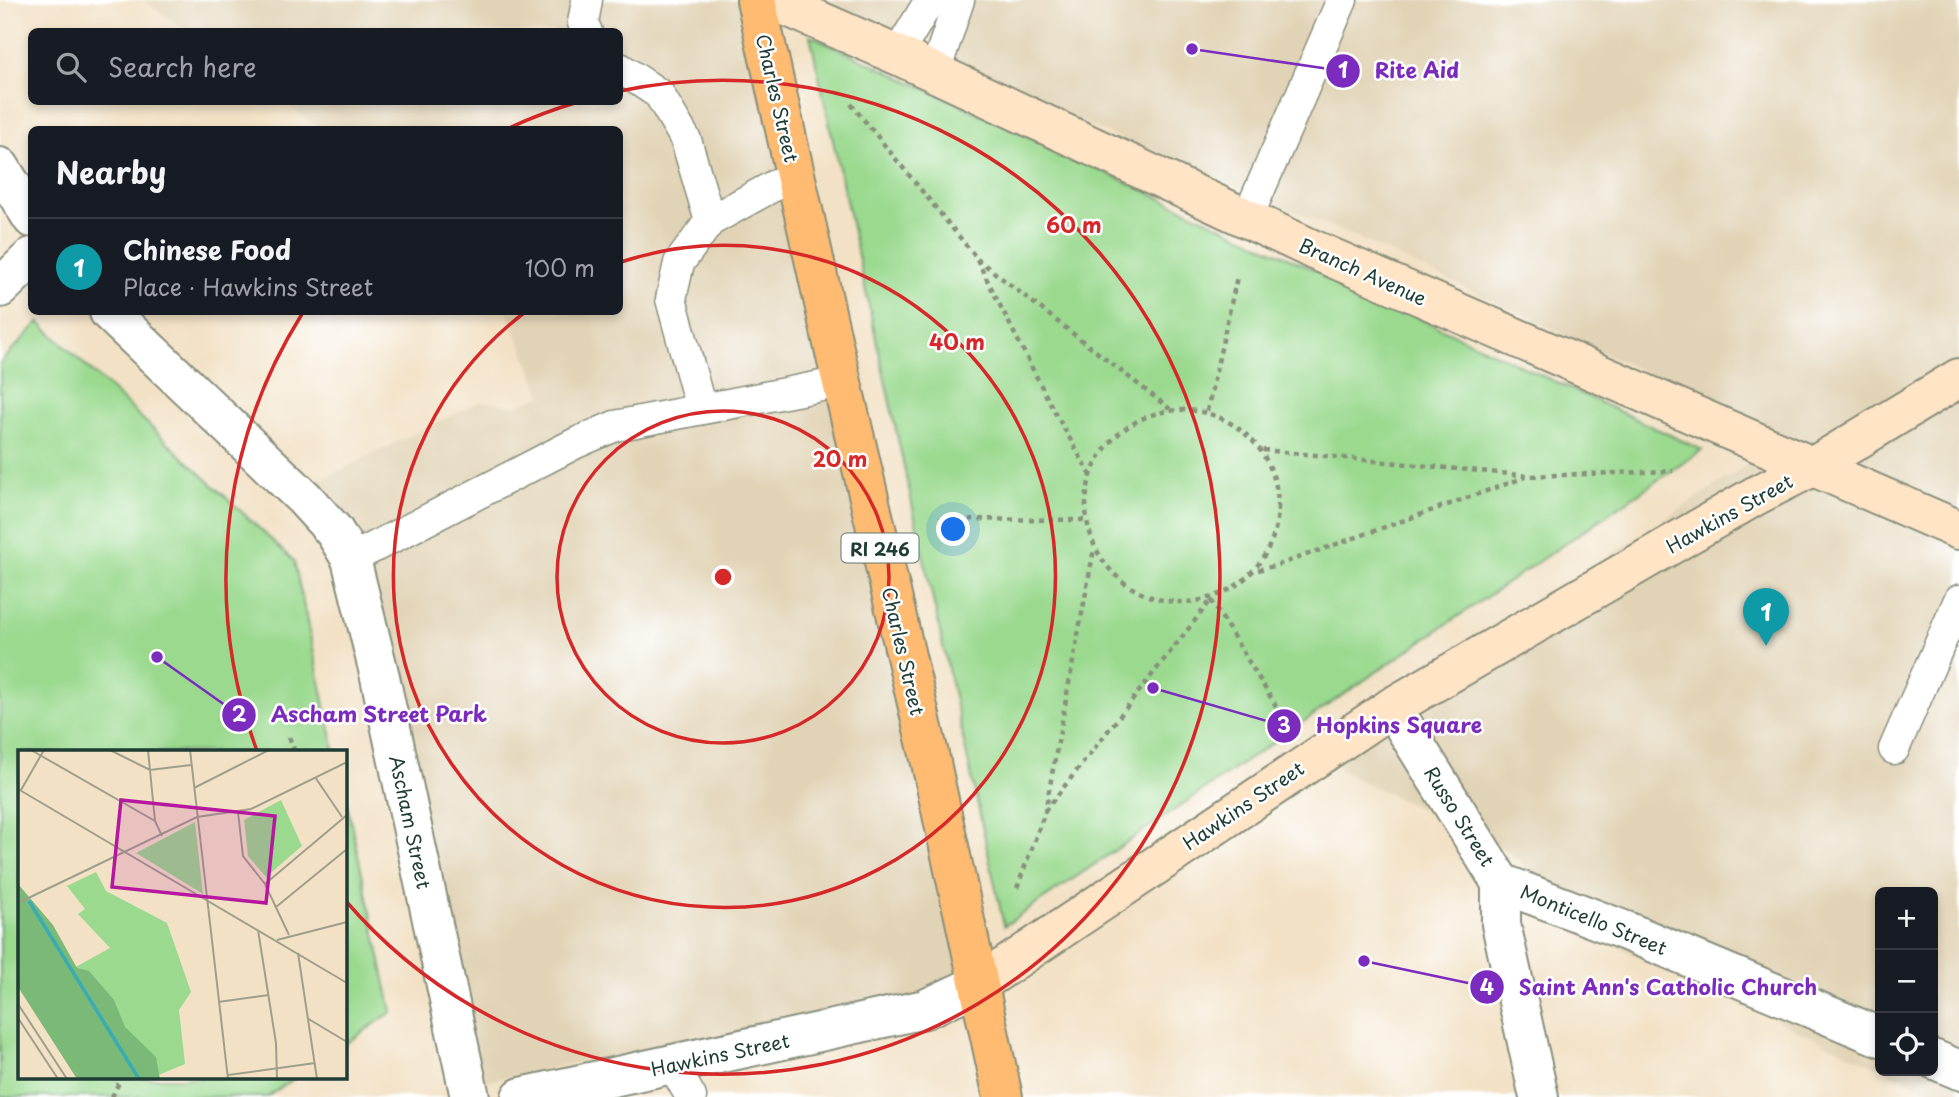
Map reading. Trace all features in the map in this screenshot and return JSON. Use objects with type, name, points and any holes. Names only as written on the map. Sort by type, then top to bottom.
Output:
[{"type":"main road","name":"Charles Street","points":[[756,0],[931,763],[1003,1097]]},
{"type":"main road","name":"Branch Avenue","points":[[772,0],[934,72],[1247,219],[1959,530]]},
{"type":"main road","name":"Hawkins Street","points":[[978,984],[1392,707],[1755,496],[1814,466],[1959,378]]},
{"type":"street","points":[[0,167],[28,212]]},
{"type":"street","points":[[0,288],[28,261]]},
{"type":"street","name":"Ascham Street","points":[[112,315],[304,498],[334,531],[351,559],[380,677],[470,1097]]},
{"type":"street","name":"Russo Street","points":[[1392,707],[1501,883],[1501,924],[1539,1097]]},
{"type":"street","name":"Monticello Street","points":[[1501,883],[1626,931],[1875,1035]]},
{"type":"street","name":"Hawkins Street","points":[[521,1097],[925,1009],[978,984]]},
{"type":"street","points":[[1938,1061],[1959,1070]]},
{"type":"lane","points":[[585,28],[583,23],[587,0]]},
{"type":"lane","points":[[897,55],[930,0]]},
{"type":"lane","points":[[934,72],[959,0]]},
{"type":"lane","points":[[1247,219],[1342,0]]},
{"type":"lane","points":[[623,70],[659,94],[686,140],[709,221]]},
{"type":"lane","points":[[701,409],[671,299],[679,262],[709,221],[795,174]]},
{"type":"lane","points":[[351,559],[576,443],[615,426],[842,382]]},
{"type":"lane","points":[[1894,749],[1959,600]]},
{"type":"lane","points":[[672,1064],[691,1097]]},
{"type":"path","points":[[851,104],[975,256],[1053,409],[1090,474]]},
{"type":"path","points":[[975,256],[1170,409]]},
{"type":"path","points":[[1208,411],[1237,277]]},
{"type":"path","points":[[1258,570],[1281,511],[1263,450],[1239,426],[1208,411],[1170,409],[1121,431],[1090,474],[1085,496],[1085,520],[1094,548],[1123,584],[1165,603],[1211,600],[1236,589],[1258,570],[1530,476]]},
{"type":"path","points":[[1263,450],[1530,476],[1673,471]]},
{"type":"path","points":[[939,519],[1085,520]]},
{"type":"path","points":[[1017,888],[1045,811],[1094,548]]},
{"type":"path","points":[[1211,600],[1284,719]]},
{"type":"path","points":[[1045,811],[1211,600]]},
{"type":"path","points":[[289,737],[294,750]]},
{"type":"path","points":[[112,1097],[120,1080]]},
{"type":"shaded area","points":[[143,0],[754,0],[980,993],[593,1059],[475,1084],[312,484],[481,401],[515,406],[542,395],[508,315],[623,315],[623,126],[317,126],[287,105],[623,105],[623,28],[183,28]]},
{"type":"shaded area","points":[[816,0],[1959,0],[1959,1097],[1944,1097],[1897,1076],[1938,1076],[1938,887],[1875,887],[1875,1066],[1520,902],[1525,865],[1507,851],[1341,771],[1331,758],[1386,711],[1607,557],[1772,449],[1777,434],[1358,238],[909,49]]},
{"type":"green space","points":[[810,35],[1702,450],[1004,926]]},
{"type":"green space","points":[[39,322],[294,561],[335,750],[18,750],[18,1080],[292,1080],[267,1097],[0,1097],[0,363]]},
{"type":"green space","points":[[346,800],[392,1012],[346,1043]]},
{"type":"place","name":"Rite Aid","points":[[1192,49]]},
{"type":"place","name":"Chinese Food","points":[[1766,646]]},
{"type":"place","name":"Ascham Street Park","points":[[157,657]]},
{"type":"place","name":"Hopkins Square","points":[[1153,688]]},
{"type":"place","name":"Saint Ann's Catholic Church","points":[[1364,961]]}]
